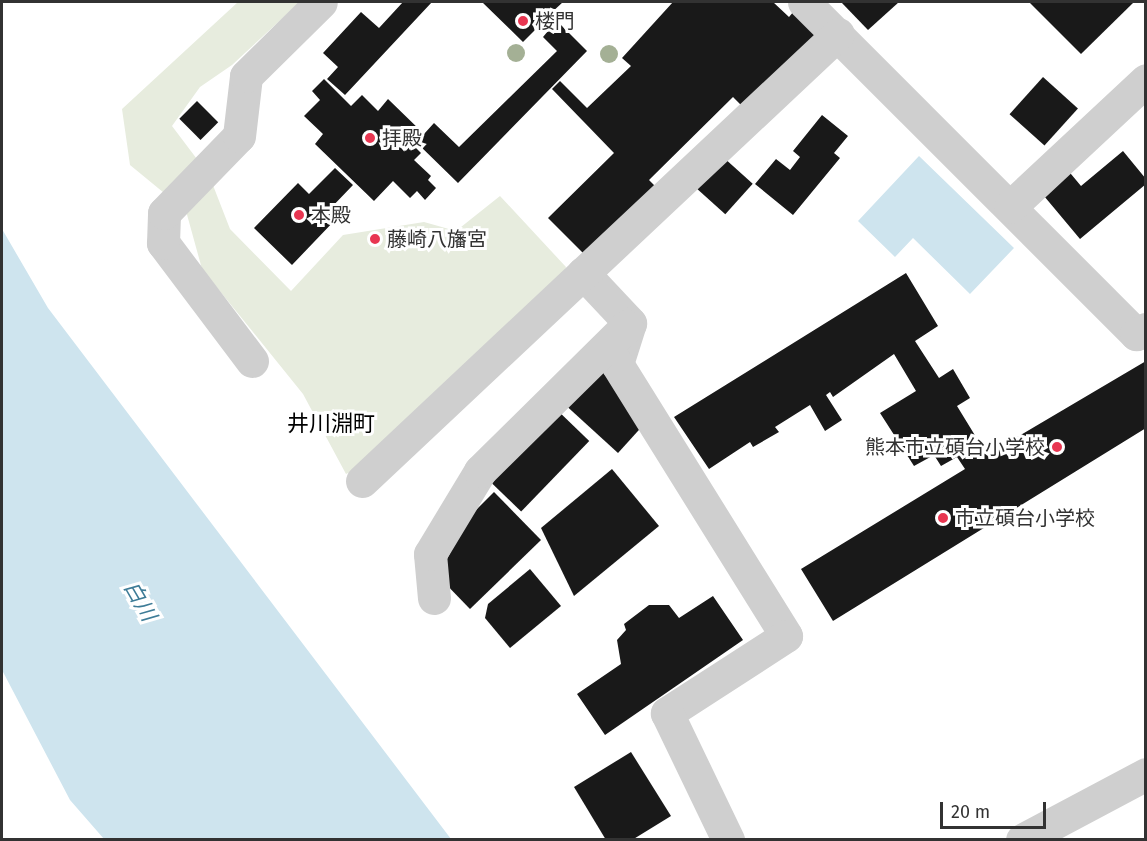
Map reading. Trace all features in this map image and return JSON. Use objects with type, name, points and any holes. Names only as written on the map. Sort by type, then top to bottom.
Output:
[{"type":"street","points":[[252,362],[163,243],[164,213],[239,136],[246,76],[321,2]]},
{"type":"street","points":[[804,2],[1136,334],[1146,329]]},
{"type":"street","points":[[362,481],[838,34]]},
{"type":"street","points":[[1010,207],[1146,80]]},
{"type":"street","points":[[583,273],[630,322]]},
{"type":"street","points":[[434,598],[430,555],[480,471],[630,322]]},
{"type":"street","points":[[630,322],[617,364],[786,636],[667,712],[728,840]]},
{"type":"street","points":[[1022,840],[1146,774]]},
{"type":"shaded area","points":[[238,2],[300,2],[232,65],[200,87],[172,126],[209,175],[230,229],[291,291],[343,235],[424,222],[456,231],[500,196],[566,267],[560,285],[367,465],[346,474],[303,394],[202,269],[186,211],[130,165],[122,109]]},
{"type":"water","points":[[919,156],[1014,248],[970,294],[913,238],[895,257],[858,221]]},
{"type":"water","name":"白川","points":[[2,229],[48,308],[451,839],[104,839],[70,800],[2,670]]},
{"type":"building","points":[[403,2],[432,2],[345,95],[327,79],[338,67],[323,53],[361,12],[379,28]]},
{"type":"building","points":[[482,2],[563,2],[550,14],[587,51],[458,183],[416,142],[413,145],[421,153],[414,160],[431,176],[428,180],[436,188],[425,200],[417,191],[410,198],[393,181],[374,201],[315,144],[323,134],[304,116],[320,100],[312,91],[324,79],[351,106],[362,95],[378,111],[388,99],[424,134],[434,123],[459,147],[557,51],[543,37],[548,31],[541,24],[523,42]]},
{"type":"building","points":[[673,2],[773,2],[789,17],[794,11],[820,36],[745,109],[733,97],[649,180],[661,192],[586,256],[548,218],[614,153],[552,89],[560,81],[587,108],[631,66],[622,58]]},
{"type":"building","points":[[841,2],[899,2],[868,30]]},
{"type":"building","points":[[1029,2],[1134,2],[1081,54]]},
{"type":"building","points":[[1043,77],[1078,108],[1044,146],[1010,114]]},
{"type":"building","points":[[197,101],[218,122],[201,140],[179,119]]},
{"type":"building","points":[[822,115],[848,136],[834,153],[840,158],[793,215],[755,184],[776,159],[790,170],[800,157],[793,151]]},
{"type":"building","points":[[1123,151],[1146,179],[1146,184],[1080,239],[1039,190],[1066,168],[1081,186]]},
{"type":"building","points":[[723,157],[753,184],[725,214],[696,187]]},
{"type":"building","name":"本殿","points":[[335,168],[353,185],[328,211],[336,219],[292,265],[254,228],[298,183],[309,194]]},
{"type":"building","name":"熊本市立碩台小学校","points":[[906,273],[938,326],[915,341],[939,378],[953,369],[970,398],[957,406],[987,455],[1146,361],[1146,428],[833,621],[801,569],[965,469],[957,457],[941,466],[934,455],[914,466],[880,413],[916,391],[894,354],[833,397],[830,392],[826,395],[842,420],[825,431],[810,405],[775,427],[779,432],[753,447],[750,442],[709,469],[674,417]]},
{"type":"building","points":[[602,364],[647,421],[618,453],[561,401]]},
{"type":"building","points":[[554,407],[589,441],[521,512],[486,477]]},
{"type":"building","points":[[612,469],[659,526],[574,596],[541,528]]},
{"type":"building","points":[[494,492],[541,540],[470,609],[438,576],[469,517]]},
{"type":"building","points":[[530,569],[561,606],[510,648],[485,618],[488,604]]},
{"type":"building","points":[[713,596],[743,640],[605,735],[577,694],[621,664],[617,640],[626,630],[624,624],[649,605],[669,605],[679,618]]},
{"type":"building","points":[[631,752],[671,816],[632,840],[606,840],[574,787]]},
{"type":"place","name":"楼門","points":[[523,21]]},
{"type":"place","name":"拝殿","points":[[370,138]]},
{"type":"place","name":"本殿","points":[[299,215]]},
{"type":"place","name":"藤崎八旛宮","points":[[375,239]]},
{"type":"place","name":"熊本市立碩台小学校","points":[[1057,447]]},
{"type":"place","name":"市立碩台小学校","points":[[943,518]]},
{"type":"district","name":"井川淵町","points":[[331,424]]}]
